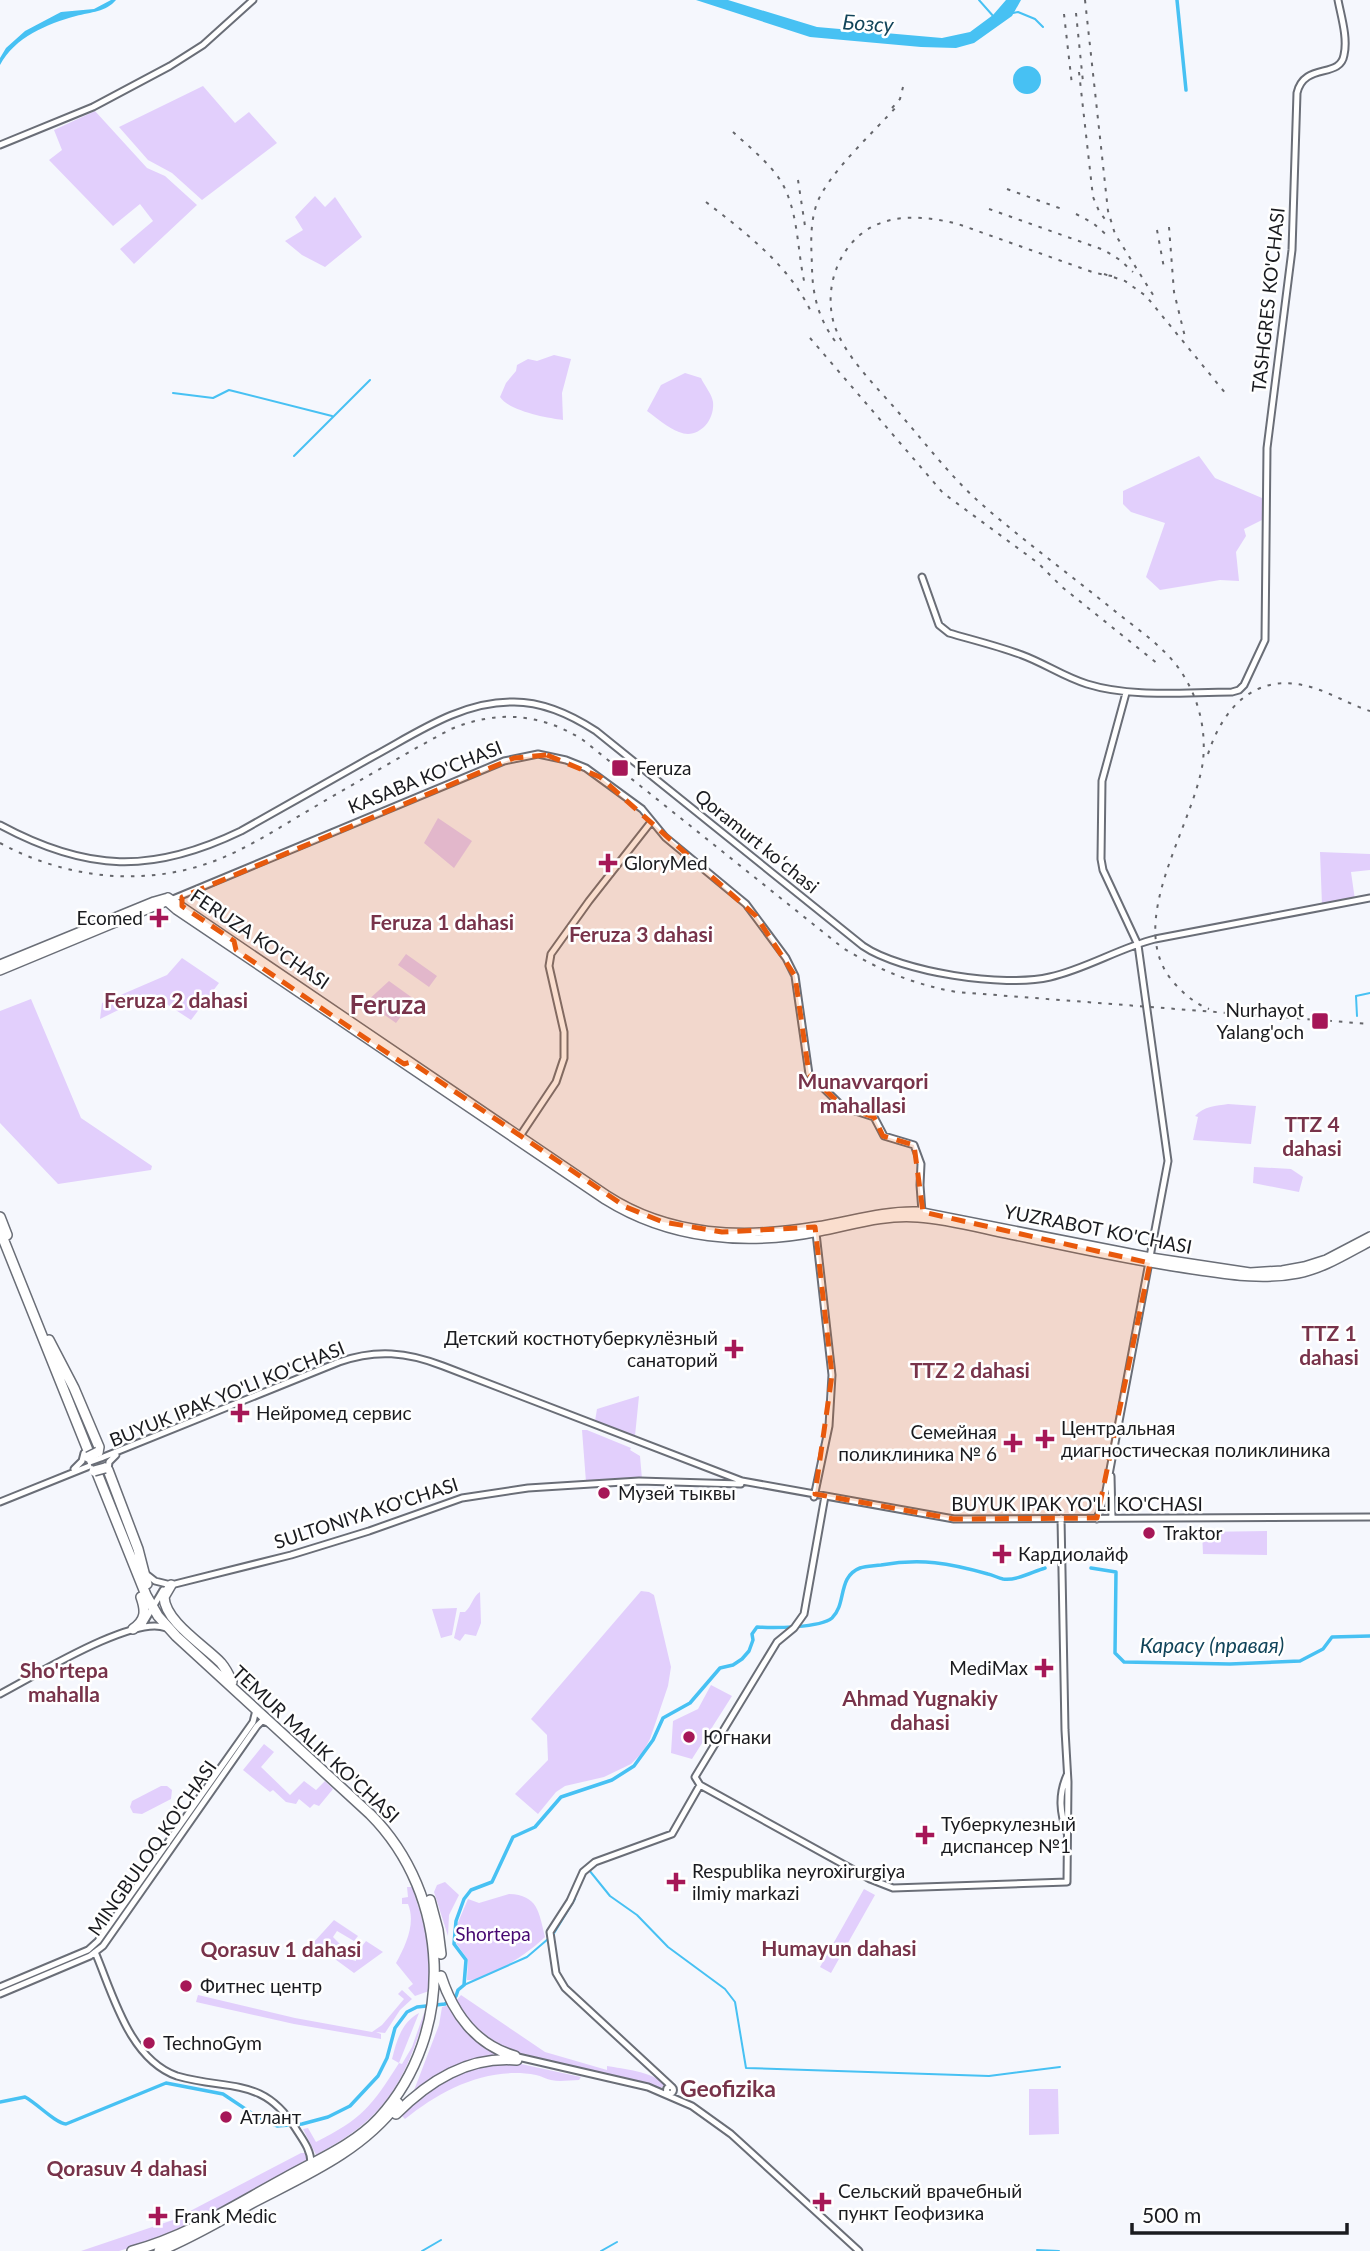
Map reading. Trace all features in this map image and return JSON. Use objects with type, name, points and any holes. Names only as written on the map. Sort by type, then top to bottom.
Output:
[{"type":"highway","name":"TEMUR MALIK KO'CHASI","points":[[0,1217],[124,1544],[154,1606],[170,1630],[256,1710],[387,1824],[414,1863],[437,1922],[441,1976],[427,2043],[414,2076],[393,2110],[373,2132],[352,2148],[159,2251]]},
{"type":"highway","name":"TEMUR MALIK KO'CHASI","points":[[0,1231],[154,1606],[387,1833],[412,1872],[424,1900],[432,1930],[436,1961],[434,2005],[414,2063],[392,2102],[362,2133],[311,2164],[187,2232],[132,2251]]},
{"type":"highway","points":[[47,1341],[74,1388],[147,1584]]},
{"type":"highway","points":[[47,1341],[58,1388],[141,1597],[144,1616],[135,1628]]},
{"type":"highway","points":[[90,1464],[102,1459]]},
{"type":"highway","points":[[90,1464],[102,1459]]},
{"type":"highway","points":[[124,1544],[129,1568]]},
{"type":"highway","points":[[171,1585],[164,1597],[168,1611],[222,1664],[232,1682]]},
{"type":"highway","points":[[141,1597],[168,1611]]},
{"type":"highway","points":[[181,1626],[186,1639]]},
{"type":"highway","points":[[441,1976],[451,2001],[467,2026],[480,2038],[517,2058]]},
{"type":"highway","points":[[373,2132],[423,2088],[444,2075],[475,2063],[517,2058]]},
{"type":"main road","points":[[0,145],[93,107],[170,66],[203,44],[253,0]]},
{"type":"main road","name":"TASHGRES KO'CHASI","points":[[1126,693],[1238,690],[1245,684],[1261,653],[1266,632],[1266,448],[1292,250],[1296,97],[1299,85],[1306,76],[1334,68],[1343,58],[1345,48],[1338,0]]},
{"type":"main road","points":[[922,577],[939,625],[949,633],[1021,654],[1088,684],[1126,693],[1102,781],[1101,852],[1103,870],[1138,944],[1168,1161],[1103,1505],[1097,1520]]},
{"type":"main road","name":"Qoramurt koʻchasi","points":[[0,826],[45,848],[95,862],[131,863],[182,857],[242,832],[447,719],[490,705],[528,704],[571,718],[595,733],[853,940],[886,960],[919,971],[955,977],[1037,981],[1056,977],[1138,944],[1370,899]]},
{"type":"main road","name":"KASABA KO'CHASI","points":[[165,902],[499,763],[531,754],[566,760],[586,768],[638,805],[673,844],[746,904],[756,916],[786,958],[795,976],[809,1074],[843,1107],[874,1117],[882,1134],[914,1145],[921,1164],[919,1185],[922,1212]]},
{"type":"main road","points":[[518,1138],[556,1082],[564,1058],[565,1035],[550,975],[551,956],[561,938],[651,822]]},
{"type":"main road","points":[[179,908],[181,898],[188,892]]},
{"type":"main road","points":[[0,964],[165,902]]},
{"type":"main road","points":[[0,971],[165,902]]},
{"type":"main road","name":"FERUZA KO'CHASI","points":[[165,902],[179,908],[238,947],[577,1178],[632,1210],[685,1227],[740,1233],[815,1230]]},
{"type":"main road","name":"YUZRABOT KO'CHASI","points":[[815,1230],[891,1212],[922,1212],[1151,1260],[1242,1274],[1316,1266],[1370,1242]]},
{"type":"main road","name":"YUZRABOT KO'CHASI","points":[[815,1230],[905,1217],[974,1224]]},
{"type":"main road","points":[[815,1230],[832,1375],[829,1426],[815,1496]]},
{"type":"main road","name":"YUZRABOT KO'CHASI","points":[[1316,1266],[1370,1237]]},
{"type":"main road","name":"BUYUK IPAK YO'LI KO'CHASI","points":[[102,1459],[339,1362],[378,1353],[402,1353],[434,1362],[741,1484],[815,1496]]},
{"type":"main road","name":"BUYUK IPAK YO'LI KO'CHASI","points":[[589,1423],[742,1481],[824,1498],[954,1519],[1370,1518]]},
{"type":"main road","points":[[106,1452],[115,1454],[110,1461],[102,1459],[106,1452]]},
{"type":"main road","points":[[82,1461],[90,1464],[85,1471],[75,1470],[82,1461]]},
{"type":"main road","name":"BUYUK IPAK YO'LI KO'CHASI","points":[[0,1501],[90,1464]]},
{"type":"main road","points":[[1110,1469],[1112,1519]]},
{"type":"main road","name":"SULTONIYA KO'CHASI","points":[[171,1585],[369,1531],[462,1498],[528,1488],[639,1481],[741,1484]]},
{"type":"main road","points":[[824,1498],[804,1614],[777,1642],[695,1777],[700,1785],[870,1879],[890,1887],[916,1889],[1067,1882],[1061,1520]]},
{"type":"main road","points":[[134,1554],[153,1580],[171,1585]]},
{"type":"main road","points":[[0,1694],[105,1640],[135,1628],[147,1620],[164,1589],[171,1585]]},
{"type":"main road","points":[[135,1628],[155,1625],[170,1630]]},
{"type":"main road","name":"MINGBULOQ KO'CHASI","points":[[237,1750],[255,1719],[256,1710]]},
{"type":"main road","name":"MINGBULOQ KO'CHASI","points":[[0,1994],[94,1949],[237,1750],[260,1723],[265,1721],[274,1726]]},
{"type":"main road","points":[[700,1785],[674,1833],[587,1867],[550,1939],[556,1973],[562,1985],[666,2081],[669,2093],[720,2129],[857,2251]]},
{"type":"main road","points":[[94,1949],[132,2038],[149,2059],[177,2076],[261,2093],[276,2102],[308,2149],[311,2164]]},
{"type":"main road","name":"MINGBULOQ KO'CHASI","points":[[0,1987],[94,1949]]},
{"type":"main road","points":[[517,2058],[669,2093],[715,2121],[857,2251]]},
{"type":"main road","points":[[308,2149],[321,2158]]},
{"type":"highlighted area","points":[[547,755],[600,777],[756,916],[795,976],[809,1074],[843,1107],[874,1117],[883,1136],[914,1145],[923,1212],[1150,1263],[1097,1518],[954,1519],[815,1494],[832,1375],[815,1227],[722,1232],[663,1222],[626,1207],[411,1062],[404,1064],[374,1044],[236,950],[234,941],[182,906],[182,897],[514,758]]},
{"type":"green space","points":[[203,86],[235,123],[249,112],[277,143],[202,200],[172,173],[148,160],[119,127]]},
{"type":"green space","points":[[95,111],[147,168],[165,176],[197,205],[134,264],[120,249],[153,221],[140,204],[113,226],[49,160],[62,150],[54,130]]},
{"type":"green space","points":[[315,196],[325,207],[335,197],[362,237],[325,267],[302,255],[285,241],[303,230],[295,217]]},
{"type":"green space","points":[[554,355],[571,359],[562,393],[563,420],[520,410],[500,397],[517,365],[528,359],[537,361]]},
{"type":"green space","points":[[685,373],[701,378],[713,402],[711,416],[704,427],[686,434],[675,430],[647,411],[661,385]]},
{"type":"green space","points":[[1199,456],[1215,478],[1262,498],[1262,520],[1244,529],[1246,536],[1236,552],[1239,581],[1220,580],[1160,590],[1146,577],[1165,523],[1131,512],[1123,504],[1123,491]]},
{"type":"green space","points":[[438,818],[472,841],[454,868],[424,843]]},
{"type":"green space","points":[[1320,852],[1370,854],[1370,870],[1351,872],[1355,900],[1322,905]]},
{"type":"green space","points":[[406,954],[437,976],[429,987],[398,965]]},
{"type":"green space","points":[[182,958],[219,983],[191,1020],[151,994],[100,1019],[102,1003],[167,975]]},
{"type":"green space","points":[[389,981],[414,999],[396,1023],[366,1002]]},
{"type":"green space","points":[[31,999],[81,1118],[152,1166],[151,1170],[58,1184],[0,1123],[0,1011]]},
{"type":"green space","points":[[1228,1104],[1256,1106],[1251,1144],[1193,1140],[1198,1117],[1195,1116],[1206,1108]]},
{"type":"green space","points":[[1254,1167],[1291,1169],[1303,1177],[1299,1192],[1253,1183]]},
{"type":"green space","points":[[639,1396],[635,1436],[595,1421],[597,1409]]},
{"type":"green space","points":[[582,1430],[631,1448],[630,1450],[640,1456],[642,1479],[586,1482]]},
{"type":"green space","points":[[1267,1531],[1267,1555],[1203,1554],[1202,1532]]},
{"type":"green space","points":[[641,1591],[654,1595],[671,1667],[668,1686],[650,1739],[643,1752],[631,1764],[604,1777],[565,1786],[556,1792],[538,1814],[515,1794],[548,1760],[547,1735],[531,1719]]},
{"type":"green space","points":[[480,1592],[481,1623],[476,1636],[465,1634],[460,1641],[454,1638],[460,1612],[465,1612]]},
{"type":"green space","points":[[457,1608],[452,1635],[441,1638],[432,1609]]},
{"type":"green space","name":"Югнаки","points":[[711,1685],[732,1696],[692,1759],[671,1753],[673,1721],[698,1709]]},
{"type":"green space","points":[[264,1744],[274,1752],[261,1767],[290,1795],[304,1781],[316,1790],[325,1781],[333,1789],[319,1806],[314,1804],[310,1808],[299,1799],[296,1804],[286,1802],[243,1770]]},
{"type":"green space","points":[[161,1786],[172,1790],[171,1799],[142,1814],[133,1813],[130,1807],[132,1801]]},
{"type":"green space","points":[[445,1882],[459,1895],[449,1915],[448,1936],[434,1892],[437,1885]]},
{"type":"green space","points":[[407,1887],[412,1887],[421,1915],[429,1962],[429,1991],[415,1996],[408,1988],[413,1984],[396,1963],[410,1926],[408,1904],[402,1904],[402,1898],[408,1897]]},
{"type":"green space","points":[[864,1889],[875,1895],[831,1973],[820,1967]]},
{"type":"green space","name":"Shortepa","points":[[509,1894],[532,1901],[539,1913],[545,1937],[497,1971],[467,1980],[468,1960],[455,1937],[456,1927],[468,1899],[479,1903]]},
{"type":"green space","points":[[334,1920],[358,1936],[354,1941],[337,1931],[333,1937],[342,1946],[345,1958],[356,1961],[356,1954],[366,1941],[383,1952],[354,1973],[313,1943]]},
{"type":"green space","points":[[402,1990],[412,1999],[400,2010],[385,2033],[376,2032],[381,2034],[381,2039],[294,2024],[196,2002],[198,1995],[295,2018],[372,2032],[382,2025],[404,1999],[398,1994]]},
{"type":"green space","points":[[461,1995],[545,2052],[607,2070],[607,2066],[637,2071],[659,2080],[664,2085],[661,2088],[520,2054],[491,2039],[468,2019],[456,2001]]},
{"type":"green space","points":[[448,2005],[462,2024],[504,2056],[413,2093],[439,2025],[442,2007]]},
{"type":"green space","points":[[419,2013],[399,2063],[392,2059],[398,2039],[408,2022]]},
{"type":"green space","points":[[426,2013],[409,2060],[389,2097],[376,2113],[359,2127],[316,2155],[303,2129],[308,2128],[316,2142],[345,2126],[373,2101],[399,2063],[402,2064],[412,2047]]},
{"type":"green space","points":[[521,2064],[581,2077],[579,2080],[558,2081],[518,2073],[483,2077],[449,2090],[405,2119],[401,2115],[455,2076],[485,2067]]},
{"type":"green space","points":[[1029,2089],[1058,2089],[1059,2134],[1029,2135]]},
{"type":"green space","points":[[305,2153],[308,2159],[171,2235],[119,2251],[81,2251],[173,2220]]},
{"type":"water","points":[[116,0],[103,9],[65,19],[33,33],[14,47],[0,65],[0,58],[6,48],[25,31],[61,12],[94,9]]},
{"type":"water","name":"Бозсу","points":[[696,0],[728,0],[817,27],[942,38],[970,32],[993,15],[1006,0],[1021,0],[1012,16],[974,43],[956,48],[810,37]]},
{"type":"water","points":[[1027,66],[1037,70],[1041,80],[1037,90],[1027,94],[1017,90],[1013,80],[1017,70]]},
{"type":"waterway","points":[[979,0],[994,17]]},
{"type":"waterway","points":[[1177,0],[1186,90]]},
{"type":"waterway","points":[[1013,13],[1018,12],[1035,19],[1043,27]]},
{"type":"waterway","points":[[294,456],[370,380]]},
{"type":"waterway","points":[[173,393],[213,398],[229,390],[332,416]]},
{"type":"waterway","points":[[1357,1016],[1356,996],[1370,993]]},
{"type":"waterway","name":"Карасу (правая)","points":[[0,2102],[25,2097],[66,2124],[166,2083],[223,2094],[262,2120],[277,2126],[302,2124],[328,2117],[350,2106],[378,2076],[387,2058],[395,2028],[407,2012],[417,2007],[445,2004],[456,1996],[464,1985],[466,1960],[454,1944],[456,1921],[464,1899],[471,1890],[492,1882],[513,1837],[535,1827],[561,1797],[612,1780],[634,1766],[653,1740],[663,1718],[690,1703],[720,1668],[733,1665],[742,1659],[749,1651],[752,1634],[757,1627],[807,1626],[832,1618],[837,1612],[848,1578],[862,1567],[909,1562],[935,1563],[990,1574],[1001,1579],[1019,1577],[1045,1568]]},
{"type":"waterway","name":"Карасу (правая)","points":[[1091,1568],[1116,1572],[1115,1653],[1124,1662],[1230,1664],[1300,1661],[1323,1649],[1332,1637],[1370,1636]]},
{"type":"waterway","points":[[129,1904],[234,1755]]},
{"type":"waterway","points":[[589,1870],[610,1896],[637,1915],[668,1947],[725,1989],[735,2002],[746,2068],[989,2076],[1060,2067]]},
{"type":"waterway","points":[[553,1935],[575,1899]]},
{"type":"waterway","points":[[103,1940],[122,1914]]},
{"type":"waterway","points":[[464,1985],[527,1957],[548,1939]]},
{"type":"waterway","points":[[0,1990],[88,1953]]},
{"type":"waterway","points":[[422,2251],[441,2240]]},
{"type":"waterway","points":[[601,2251],[617,2242]]},
{"type":"waterway","points":[[1037,2250],[1059,2251]]},
{"type":"railway","points":[[1085,0],[1108,211],[1115,234],[1155,298]]},
{"type":"railway","points":[[1076,13],[1083,82]]},
{"type":"railway","points":[[1064,14],[1072,85]]},
{"type":"railway","points":[[1079,72],[1093,197],[1107,222]]},
{"type":"railway","points":[[892,108],[900,99],[903,87]]},
{"type":"railway","points":[[835,341],[820,314],[815,295],[811,243],[814,213],[821,194],[840,168],[897,106]]},
{"type":"railway","points":[[733,132],[772,169],[788,195],[795,220],[805,285]]},
{"type":"railway","points":[[798,180],[805,226]]},
{"type":"railway","points":[[1007,189],[1062,209]]},
{"type":"railway","points":[[706,202],[752,239],[780,266],[812,314]]},
{"type":"railway","points":[[989,209],[1104,250],[1133,272]]},
{"type":"railway","points":[[1076,214],[1093,223],[1110,238]]},
{"type":"railway","points":[[1112,276],[1095,273],[958,224],[921,218],[896,219],[883,222],[861,234],[844,253],[831,289],[832,315],[840,339],[855,361],[962,486],[1018,535],[1154,642],[1178,668],[1195,697],[1204,739],[1203,761],[1197,787],[1165,875],[1155,934],[1160,960],[1175,984],[1191,999],[1209,1009]]},
{"type":"railway","points":[[1169,227],[1174,292],[1185,337]]},
{"type":"railway","points":[[1157,230],[1164,268]]},
{"type":"railway","points":[[1104,274],[1125,281],[1146,296],[1226,394]]},
{"type":"railway","points":[[810,338],[943,493],[1038,563],[1062,587],[1158,664]]},
{"type":"railway","points":[[1208,754],[1223,720],[1246,696],[1260,688],[1276,684],[1314,688],[1370,711]]},
{"type":"railway","points":[[0,843],[53,865],[110,876],[166,874],[195,867],[222,858],[258,840],[451,729],[485,719],[519,717],[551,724],[583,740],[843,948],[884,970],[912,981],[957,992],[1370,1024]]},
{"type":"place","name":"Feruza","points":[[620,768]]},
{"type":"place","name":"GloryMed","points":[[608,863]]},
{"type":"place","name":"Ecomed","points":[[159,918]]},
{"type":"place","name":"Nurhayot Yalang'och","points":[[1320,1021]]},
{"type":"place","name":"Детский костнотуберкулёзный санаторий","points":[[734,1349]]},
{"type":"place","name":"Нейромед сервис","points":[[240,1413]]},
{"type":"place","name":"Центральная диагностическая поликлиника","points":[[1045,1439]]},
{"type":"place","name":"Семейная поликлиника № 6","points":[[1013,1443]]},
{"type":"place","name":"Музей тыквы","points":[[604,1493]]},
{"type":"place","name":"Traktor","points":[[1149,1533]]},
{"type":"place","name":"Кардиолайф","points":[[1002,1554]]},
{"type":"place","name":"MediMax","points":[[1044,1668]]},
{"type":"place","name":"Югнаки","points":[[689,1737]]},
{"type":"place","name":"Туберкулезный диспансер №1","points":[[925,1835]]},
{"type":"place","name":"Respublika neyroxirurgiya ilmiy markazi","points":[[676,1882]]},
{"type":"place","name":"Фитнес центр","points":[[186,1986]]},
{"type":"place","name":"TechnoGym","points":[[149,2043]]},
{"type":"place","name":"Атлант","points":[[226,2117]]},
{"type":"place","name":"Сельский врачебный пункт Геофизика","points":[[822,2202]]},
{"type":"place","name":"Frank Medic","points":[[158,2216]]},
{"type":"district","name":"Feruza 1 dahasi","points":[[442,923]]},
{"type":"district","name":"Feruza 3 dahasi","points":[[641,935]]},
{"type":"district","name":"Feruza 2 dahasi","points":[[176,1001]]},
{"type":"district","name":"Feruza","points":[[388,1005]]},
{"type":"district","name":"Munavvarqori mahallasi","points":[[863,1094]]},
{"type":"district","name":"TTZ 4 dahasi","points":[[1312,1137]]},
{"type":"district","name":"TTZ 1 dahasi","points":[[1329,1346]]},
{"type":"district","name":"TTZ 2 dahasi","points":[[970,1371]]},
{"type":"district","name":"Sho'rtepa mahalla","points":[[64,1683]]},
{"type":"district","name":"Ahmad Yugnakiy dahasi","points":[[920,1711]]},
{"type":"district","name":"Humayun dahasi","points":[[839,1949]]},
{"type":"district","name":"Qorasuv 1 dahasi","points":[[281,1950]]},
{"type":"district","name":"Geofizika","points":[[728,2089]]},
{"type":"district","name":"Qorasuv 4 dahasi","points":[[127,2169]]}]
